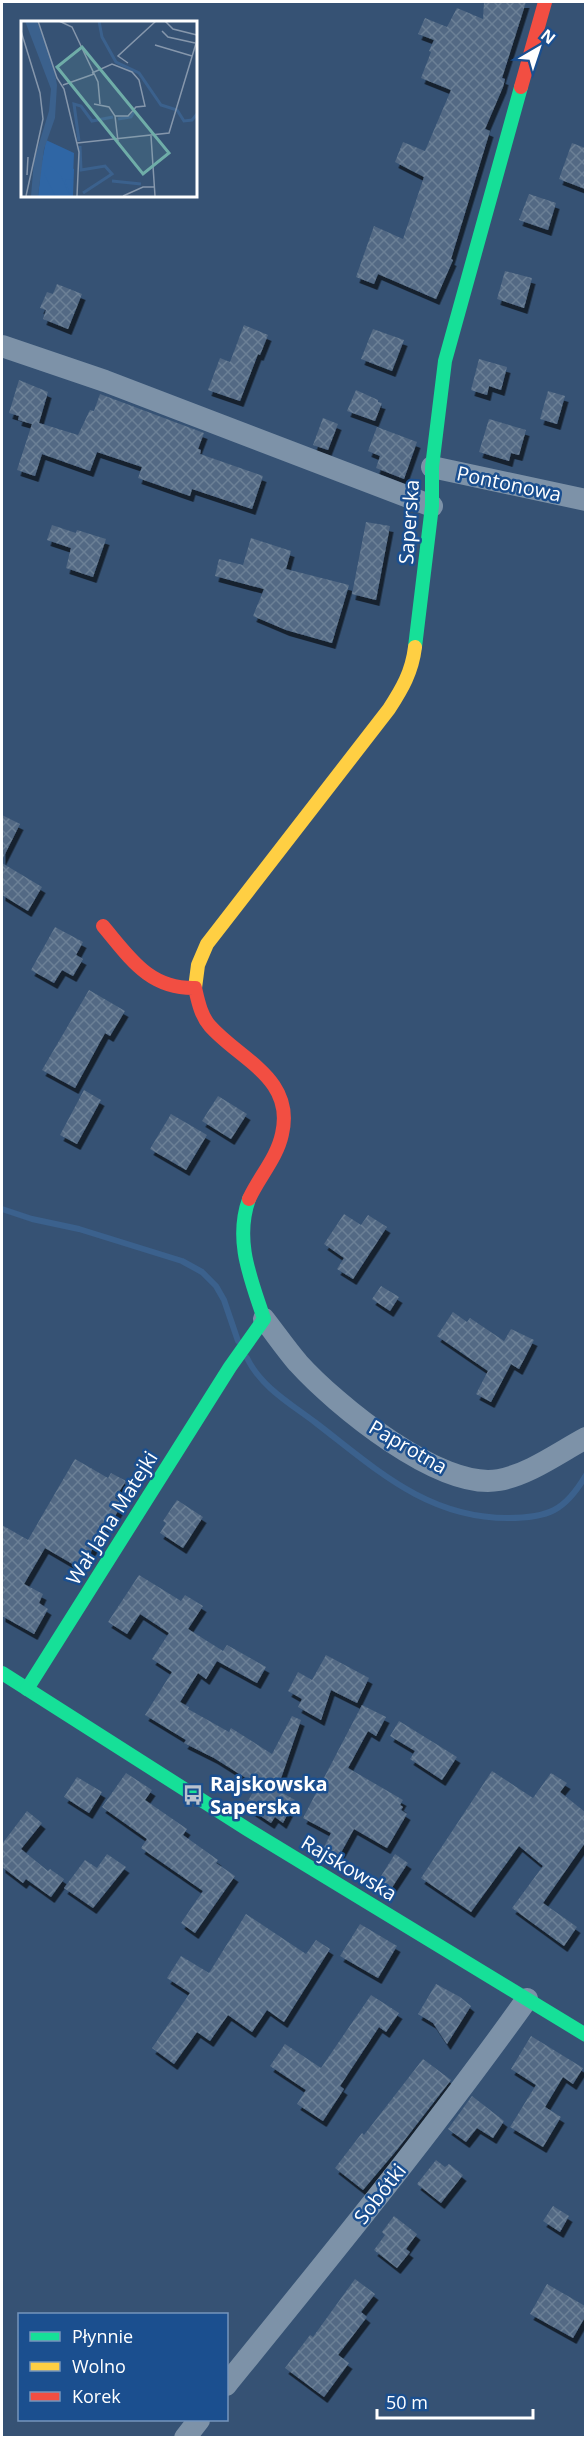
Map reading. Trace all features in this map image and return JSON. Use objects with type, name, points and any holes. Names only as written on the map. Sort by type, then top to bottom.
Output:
[{"type":"street","name":"Saperska","points":[[195,988],[198,965],[207,944],[389,709],[405,685],[413,663],[418,639],[432,506],[432,467],[445,362],[545,2]]},
{"type":"street","points":[[2,346],[105,381],[432,506]]},
{"type":"street","name":"Pontonowa","points":[[432,467],[585,500]]},
{"type":"street","points":[[103,926],[143,970],[158,981],[175,988],[195,988],[199,1007],[209,1025],[267,1076],[282,1100],[285,1126],[278,1150],[245,1210],[242,1231],[243,1252],[259,1327]]},
{"type":"street","name":"Wał Jana Matejki","points":[[27,1689],[230,1367],[259,1327]]},
{"type":"street","name":"Paprotna","points":[[259,1327],[335,1400],[385,1438],[437,1467],[468,1478],[497,1480],[523,1473],[585,1438]]},
{"type":"street","name":"Rajskowska","points":[[2,1673],[247,1828],[585,2035]]},
{"type":"street","name":"Sobótki","points":[[228,2383],[377,2199],[482,2062],[527,1999]]},
{"type":"street","points":[[185,2438],[198,2421]]},
{"type":"building","points":[[484,2],[526,2],[502,78],[505,79],[503,87],[485,129],[490,131],[451,259],[453,260],[436,299],[378,274],[374,284],[356,277],[374,226],[403,239],[424,177],[395,162],[403,142],[425,151],[451,90],[421,78],[434,40],[418,34],[425,18],[447,27],[457,8],[483,19]]},
{"type":"building","points":[[572,143],[585,148],[585,189],[559,179]]},
{"type":"building","points":[[529,194],[556,203],[548,230],[519,220]]},
{"type":"building","points":[[505,271],[532,278],[524,308],[497,299]]},
{"type":"building","points":[[57,284],[82,294],[68,329],[43,319],[46,310],[40,308],[47,292],[53,294]]},
{"type":"building","points":[[244,325],[268,335],[240,401],[208,390],[220,358],[230,362]]},
{"type":"building","points":[[373,329],[404,340],[392,371],[361,359]]},
{"type":"building","points":[[479,359],[507,367],[501,390],[489,386],[487,395],[471,390]]},
{"type":"building","points":[[19,380],[48,392],[39,423],[78,435],[90,410],[94,411],[100,394],[204,433],[198,449],[201,450],[200,454],[263,476],[252,509],[192,489],[190,496],[138,478],[142,467],[97,452],[90,471],[42,454],[35,476],[17,470],[32,424],[18,420],[19,416],[9,413]]},
{"type":"building","points":[[356,390],[382,403],[375,421],[347,411]]},
{"type":"building","points":[[548,391],[565,396],[557,424],[540,419]]},
{"type":"building","points":[[323,418],[338,424],[328,450],[313,445]]},
{"type":"building","points":[[489,419],[526,430],[519,455],[511,453],[509,461],[479,452]]},
{"type":"building","points":[[377,427],[417,442],[404,479],[376,468],[380,456],[368,451]]},
{"type":"building","points":[[366,522],[390,526],[376,600],[352,594]]},
{"type":"building","points":[[52,525],[106,539],[93,577],[66,568],[71,548],[47,540]]},
{"type":"building","points":[[251,538],[291,551],[286,569],[349,585],[332,643],[286,630],[253,616],[264,589],[215,576],[219,559],[243,565]]},
{"type":"building","points":[[2,815],[20,824],[2,860]]},
{"type":"building","points":[[2,863],[42,887],[28,911],[2,895]]},
{"type":"building","points":[[55,927],[83,942],[76,955],[83,959],[73,976],[62,970],[54,983],[31,970]]},
{"type":"building","points":[[89,990],[125,1011],[110,1036],[105,1033],[75,1088],[42,1070]]},
{"type":"building","points":[[84,1090],[101,1100],[77,1144],[60,1135]]},
{"type":"building","points":[[218,1096],[247,1114],[231,1139],[202,1121]]},
{"type":"building","points":[[171,1114],[207,1135],[186,1170],[150,1149]]},
{"type":"building","points":[[344,1214],[361,1225],[368,1215],[387,1227],[353,1279],[337,1269],[344,1258],[324,1244]]},
{"type":"building","points":[[381,1286],[399,1297],[390,1311],[372,1299]]},
{"type":"building","points":[[453,1312],[467,1322],[470,1318],[504,1341],[511,1329],[534,1340],[519,1369],[511,1364],[491,1402],[476,1394],[488,1371],[437,1336]]},
{"type":"building","points":[[75,1459],[108,1478],[111,1473],[126,1481],[115,1498],[123,1503],[115,1516],[112,1515],[81,1569],[45,1548],[24,1584],[43,1594],[39,1603],[48,1609],[34,1634],[2,1616],[2,1525],[28,1540]]},
{"type":"building","points":[[177,1500],[203,1517],[183,1548],[160,1533],[166,1523],[163,1521]]},
{"type":"building","points":[[139,1575],[181,1601],[185,1595],[203,1606],[188,1629],[223,1651],[227,1645],[266,1667],[257,1683],[217,1661],[206,1679],[198,1673],[180,1702],[229,1732],[231,1728],[272,1754],[292,1716],[301,1720],[277,1790],[295,1800],[283,1823],[275,1817],[271,1823],[245,1806],[257,1785],[214,1758],[184,1743],[186,1740],[145,1715],[172,1672],[152,1659],[169,1633],[140,1614],[127,1634],[108,1622]]},
{"type":"building","points":[[326,1655],[369,1678],[357,1703],[331,1690],[321,1720],[298,1707],[302,1699],[288,1691],[298,1672],[312,1680]]},
{"type":"building","points":[[362,1705],[386,1717],[376,1736],[368,1731],[348,1768],[403,1800],[400,1805],[403,1807],[401,1810],[407,1814],[387,1848],[354,1829],[337,1860],[322,1851],[331,1833],[303,1818]]},
{"type":"building","points":[[399,1721],[457,1757],[442,1780],[410,1759],[415,1751],[390,1736]]},
{"type":"building","points":[[492,1771],[533,1798],[551,1773],[567,1783],[560,1792],[585,1812],[585,1843],[543,1903],[577,1927],[564,1946],[512,1908],[543,1866],[519,1846],[471,1912],[421,1878]]},
{"type":"building","points":[[126,1773],[152,1790],[145,1800],[187,1829],[183,1835],[218,1860],[216,1863],[235,1876],[195,1933],[181,1923],[203,1891],[141,1848],[147,1839],[102,1807]]},
{"type":"building","points":[[77,1777],[102,1792],[89,1813],[64,1797]]},
{"type":"building","points":[[27,1811],[42,1823],[21,1849],[48,1871],[50,1869],[64,1879],[51,1897],[26,1879],[23,1883],[2,1867],[2,1844]]},
{"type":"building","points":[[107,1854],[126,1867],[93,1908],[64,1888],[85,1860],[97,1868]]},
{"type":"building","points":[[395,1854],[408,1863],[389,1892],[376,1884]]},
{"type":"building","points":[[246,1914],[306,1954],[316,1940],[330,1949],[284,2022],[267,2010],[252,2032],[228,2015],[210,2041],[197,2032],[174,2064],[152,2048],[190,1993],[167,1978],[181,1956],[209,1973]]},
{"type":"building","points":[[360,1924],[397,1946],[378,1978],[340,1956]]},
{"type":"building","points":[[436,1984],[471,2006],[447,2044],[433,2023],[418,2014]]},
{"type":"building","points":[[371,1995],[399,2013],[386,2032],[379,2027],[340,2086],[344,2089],[323,2121],[297,2104],[306,2090],[270,2066],[285,2044],[321,2068]]},
{"type":"building","points":[[531,2036],[583,2068],[573,2084],[563,2077],[545,2107],[561,2117],[543,2147],[510,2127],[536,2085],[511,2069]]},
{"type":"building","points":[[423,2059],[451,2080],[363,2190],[335,2168],[362,2133],[364,2135]]},
{"type":"building","points":[[472,2096],[504,2121],[493,2138],[477,2128],[466,2142],[448,2129]]},
{"type":"building","points":[[436,2160],[445,2167],[449,2164],[463,2175],[441,2203],[417,2184]]},
{"type":"building","points":[[553,2206],[569,2216],[560,2232],[543,2221]]},
{"type":"building","points":[[394,2216],[417,2234],[406,2249],[410,2252],[397,2268],[374,2250],[385,2235],[382,2232]]},
{"type":"building","points":[[355,2279],[375,2294],[361,2312],[367,2317],[338,2355],[349,2363],[324,2397],[285,2368],[310,2335],[313,2337]]},
{"type":"building","points":[[547,2284],[585,2306],[585,2317],[573,2338],[530,2314]]},
{"type":"waterway","points":[[2,1209],[32,1219],[79,1229],[182,1261],[202,1272],[216,1286],[224,1300],[238,1341]]},
{"type":"waterway","points":[[247,1358],[260,1378],[277,1394],[360,1457],[404,1488],[452,1510],[479,1516],[508,1518],[545,1514],[571,1497],[586,1475]]},
{"type":"traffic: fast","points":[[415,647],[432,506],[432,467],[445,361],[521,87]]},
{"type":"traffic: fast","points":[[27,1689],[230,1367],[264,1319],[250,1275],[244,1245],[243,1230],[249,1199]]},
{"type":"traffic: fast","points":[[2,1673],[247,1829],[586,2035]]},
{"type":"traffic: slow","points":[[195,988],[198,965],[207,944],[389,709],[406,680],[415,647]]},
{"type":"traffic: jam","points":[[521,87],[545,2]]},
{"type":"traffic: jam","points":[[103,926],[132,960],[153,977],[179,987],[195,988],[200,1008],[210,1026],[273,1084],[280,1098],[284,1115],[282,1134],[272,1159],[249,1199]]},
{"type":"place","name":"Rajskowska Saperska","points":[[193,1795]]}]
